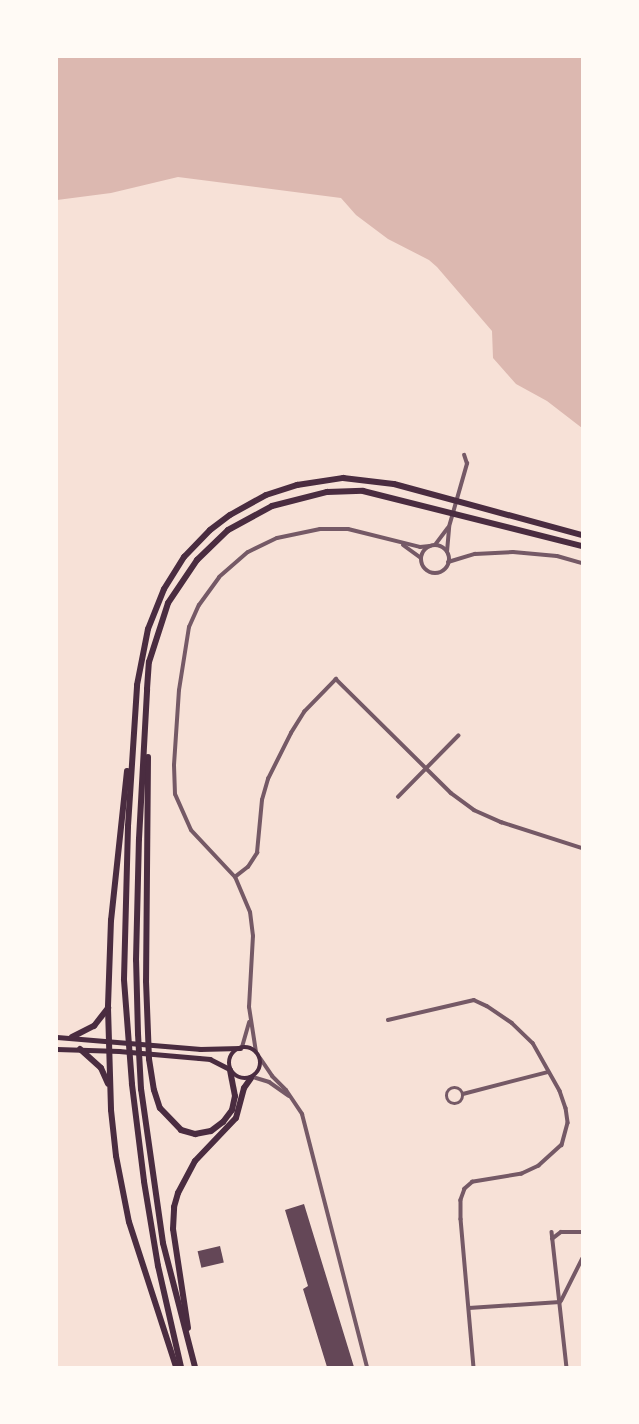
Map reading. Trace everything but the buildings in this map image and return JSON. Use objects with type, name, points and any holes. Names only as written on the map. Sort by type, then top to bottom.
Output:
[{"type":"highway","points":[[176,1367],[129,1222],[116,1156],[110,1091],[108,1008],[114,883],[139,661],[148,629],[164,589],[184,557],[210,530],[230,515],[266,496],[297,485],[343,478],[380,481],[448,500],[582,533]]},
{"type":"highway","points":[[195,1367],[163,1243],[141,1089],[136,960],[139,839],[150,662],[168,603],[197,560],[228,530],[272,506],[327,492],[363,492],[463,515],[582,547]]},
{"type":"highway","points":[[134,713],[124,979],[131,1077],[137,1135],[154,1243],[182,1367]]},
{"type":"highway","points":[[147,713],[149,821],[146,982],[149,1059],[154,1090],[160,1108],[173,1124],[181,1130],[195,1134],[211,1131],[223,1122],[232,1110],[234,1096],[230,1069]]},
{"type":"highway","points":[[72,1037],[94,1026],[108,1008]]},
{"type":"highway","points":[[80,1049],[101,1068],[110,1091]]},
{"type":"highway","points":[[189,1342],[174,1236],[174,1207],[178,1193],[195,1161],[236,1118],[244,1088],[252,1078]]},
{"type":"main road","points":[[57,1037],[220,1050],[241,1048],[256,1052],[260,1058],[260,1069],[252,1078],[240,1079],[230,1069],[210,1059],[119,1050],[57,1048]]},
{"type":"main road","points":[[230,1069],[232,1054],[241,1048]]},
{"type":"street","points":[[398,542],[421,558],[425,568],[436,572],[446,567],[448,562],[447,552],[449,527],[467,464],[464,455]]},
{"type":"street","points":[[421,558],[422,553],[433,545],[449,527]]},
{"type":"street","points":[[256,1052],[250,1017],[253,924],[244,896],[235,877],[191,830],[175,794],[174,772],[179,690],[190,627],[199,605],[219,577],[248,552],[277,538],[320,529],[348,529],[420,547],[433,545],[447,552]]},
{"type":"street","points":[[448,562],[475,554],[513,552],[557,556],[582,563]]},
{"type":"street","points":[[235,877],[248,867],[257,853],[262,800],[268,779],[288,739],[304,712],[336,679],[451,793],[474,810],[501,822],[582,848]]},
{"type":"street","points":[[398,797],[458,736]]},
{"type":"street","points":[[388,1020],[474,1000],[499,1013],[518,1028],[533,1043],[560,1091],[566,1108],[568,1123],[562,1145],[539,1166],[522,1174],[474,1182],[465,1189],[461,1200],[461,1219],[474,1367]]},
{"type":"street","points":[[241,1048],[250,1017]]},
{"type":"street","points":[[260,1058],[265,1068],[291,1097],[305,1125],[367,1367]]},
{"type":"street","points":[[463,1094],[548,1072]]},
{"type":"street","points":[[252,1078],[269,1082],[291,1097]]},
{"type":"street","points":[[453,1088],[460,1090],[463,1094],[462,1101],[457,1104],[448,1099],[449,1091],[453,1088]]},
{"type":"street","points":[[552,1232],[567,1367]]},
{"type":"street","points":[[552,1239],[561,1232],[582,1232]]},
{"type":"street","points":[[560,1302],[582,1259]]},
{"type":"street","points":[[469,1308],[560,1302]]},
{"type":"shaded area","points":[[57,57],[582,57],[582,428],[547,401],[516,384],[493,358],[492,331],[437,267],[429,260],[388,239],[356,215],[341,198],[178,177],[111,193],[57,200]]}]
